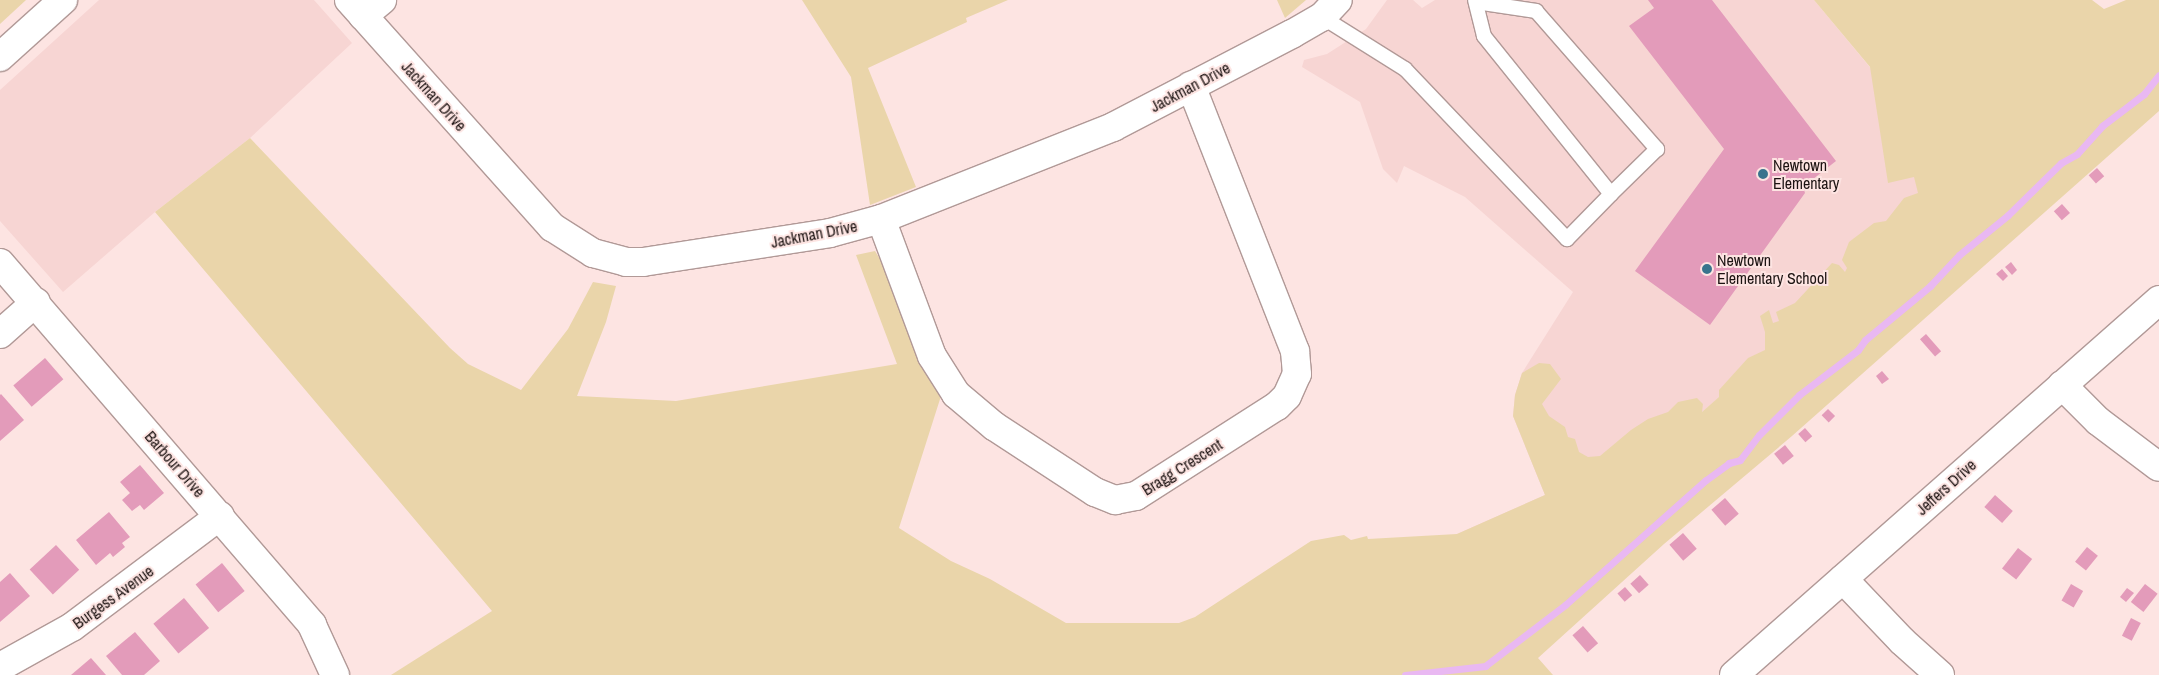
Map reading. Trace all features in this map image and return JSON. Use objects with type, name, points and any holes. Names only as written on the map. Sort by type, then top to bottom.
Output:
[{"type":"street","points":[[0,57],[63,0]]},
{"type":"street","name":"Jackman Drive","points":[[365,5],[543,218],[563,237],[593,253],[626,262],[660,261],[830,233],[881,219],[1114,127],[1330,9]]},
{"type":"street","name":"Bragg Crescent","points":[[881,219],[932,356],[956,394],[994,426],[1095,492],[1115,500],[1136,496],[1277,406],[1287,396],[1297,374],[1295,351],[1192,86]]},
{"type":"street","name":"Barbour Drive","points":[[0,263],[36,302],[312,625],[335,675]]},
{"type":"street","name":"Jeffers Drive","points":[[1734,675],[2159,300]]},
{"type":"street","points":[[0,334],[36,302]]},
{"type":"street","points":[[2062,385],[2098,421],[2159,467]]},
{"type":"street","name":"Burgess Avenue","points":[[0,667],[72,627],[220,516]]},
{"type":"street","points":[[1843,578],[1902,641],[1940,675]]},
{"type":"lane","points":[[1330,9],[1405,69],[1567,239],[1656,149],[1536,11],[1476,1],[1484,36],[1611,194]]},
{"type":"shaded area","points":[[0,0],[26,0],[0,24]]},
{"type":"shaded area","points":[[99,0],[314,0],[352,43],[250,138],[155,212],[63,292],[0,221],[0,90]]},
{"type":"shaded area","points":[[802,0],[1008,0],[966,18],[967,22],[868,68],[916,187],[870,205],[851,77]]},
{"type":"shaded area","points":[[1277,0],[1306,0],[1285,18]]},
{"type":"shaded area","name":"Newtown Elementary School","points":[[1387,0],[1413,0],[1422,8],[1435,0],[1814,0],[1966,183],[1563,533],[1457,534],[1545,495],[1513,416],[1515,395],[1522,373],[1573,292],[1465,197],[1404,166],[1397,183],[1383,169],[1360,102],[1302,67],[1304,60],[1327,54],[1366,29]]},
{"type":"shaded area","points":[[1814,0],[2092,0],[2104,9],[2126,0],[2159,0],[2159,111],[1792,436],[1664,544],[1538,658],[1553,675],[391,675],[492,611],[155,212],[250,138],[450,348],[468,364],[521,390],[568,329],[593,282],[616,286],[606,322],[577,396],[676,401],[897,364],[856,255],[875,251],[883,264],[915,349],[941,396],[899,528],[951,561],[990,579],[1066,623],[1179,623],[1195,617],[1311,541],[1344,535],[1351,540],[1367,536],[1368,539],[1457,534],[1545,495],[1513,416],[1515,395],[1522,373],[1539,363],[1550,364],[1561,379],[1542,404],[1549,416],[1565,427],[1568,437],[1575,439],[1579,452],[1588,457],[1600,456],[1631,430],[1648,419],[1668,412],[1678,402],[1697,398],[1703,404],[1702,412],[1719,397],[1719,390],[1748,358],[1765,350],[1765,332],[1760,316],[1769,310],[1773,323],[1779,321],[1776,312],[1795,303],[1832,263],[1839,265],[1845,272],[1847,268],[1842,260],[1849,242],[1874,223],[1886,221],[1904,198],[1918,193],[1914,177],[1888,183],[1870,67]]},
{"type":"building","name":"Newtown Elementary","points":[[1648,0],[1712,0],[1836,161],[1803,187],[1805,193],[1710,325],[1635,271],[1724,149],[1629,26],[1654,8]]},
{"type":"building","points":[[2097,168],[2104,176],[2096,184],[2089,175]]},
{"type":"building","points":[[2062,204],[2070,213],[2062,220],[2054,211]]},
{"type":"building","points":[[2011,262],[2017,270],[2012,275],[2005,267]]},
{"type":"building","points":[[2002,269],[2008,276],[2003,281],[1996,274]]},
{"type":"building","points":[[1926,334],[1941,351],[1935,357],[1920,339]]},
{"type":"building","points":[[45,358],[63,379],[32,407],[13,386]]},
{"type":"building","points":[[1882,371],[1889,379],[1882,384],[1876,376]]},
{"type":"building","points":[[0,395],[24,420],[0,441]]},
{"type":"building","points":[[1828,409],[1835,416],[1829,422],[1822,415]]},
{"type":"building","points":[[1805,428],[1812,436],[1805,442],[1798,434]]},
{"type":"building","points":[[1785,445],[1794,456],[1783,465],[1774,454]]},
{"type":"building","points":[[140,465],[164,493],[144,510],[140,505],[132,511],[122,500],[130,493],[120,482]]},
{"type":"building","points":[[1995,495],[2013,511],[2002,523],[1984,507]]},
{"type":"building","points":[[1725,498],[1739,514],[1725,526],[1711,510]]},
{"type":"building","points":[[109,512],[130,537],[122,543],[125,547],[113,557],[110,553],[96,565],[76,540]]},
{"type":"building","points":[[1683,533],[1697,549],[1683,561],[1669,545]]},
{"type":"building","points":[[56,545],[79,570],[53,594],[30,570]]},
{"type":"building","points":[[2087,547],[2098,556],[2086,571],[2075,562]]},
{"type":"building","points":[[2018,548],[2032,559],[2016,580],[2002,568]]},
{"type":"building","points":[[222,563],[245,591],[218,612],[196,584]]},
{"type":"building","points":[[10,573],[30,596],[0,622],[0,582]]},
{"type":"building","points":[[1640,575],[1649,585],[1639,593],[1630,584]]},
{"type":"building","points":[[2071,584],[2083,591],[2074,607],[2062,600]]},
{"type":"building","points":[[2145,584],[2158,594],[2143,612],[2131,602]]},
{"type":"building","points":[[1625,587],[1632,595],[1625,602],[1617,594]]},
{"type":"building","points":[[2127,588],[2134,593],[2126,602],[2120,597]]},
{"type":"building","points":[[184,598],[209,628],[178,654],[153,624]]},
{"type":"building","points":[[2131,618],[2141,623],[2132,641],[2122,636]]},
{"type":"building","points":[[1583,626],[1598,643],[1588,653],[1572,635]]},
{"type":"building","points":[[135,632],[160,661],[144,675],[122,675],[106,656]]},
{"type":"building","points":[[91,658],[106,675],[71,675]]},
{"type":"waterway","points":[[1405,675],[1485,666],[1565,605],[1706,480],[1729,463],[1740,460],[1759,435],[1799,395],[1858,350],[1865,340],[1930,286],[1959,255],[2008,215],[2061,163],[2077,154],[2102,126],[2144,94],[2159,75]]},
{"type":"place","name":"Newtown Elementary","points":[[1763,174]]},
{"type":"place","name":"Newtown Elementary School","points":[[1707,269]]}]
